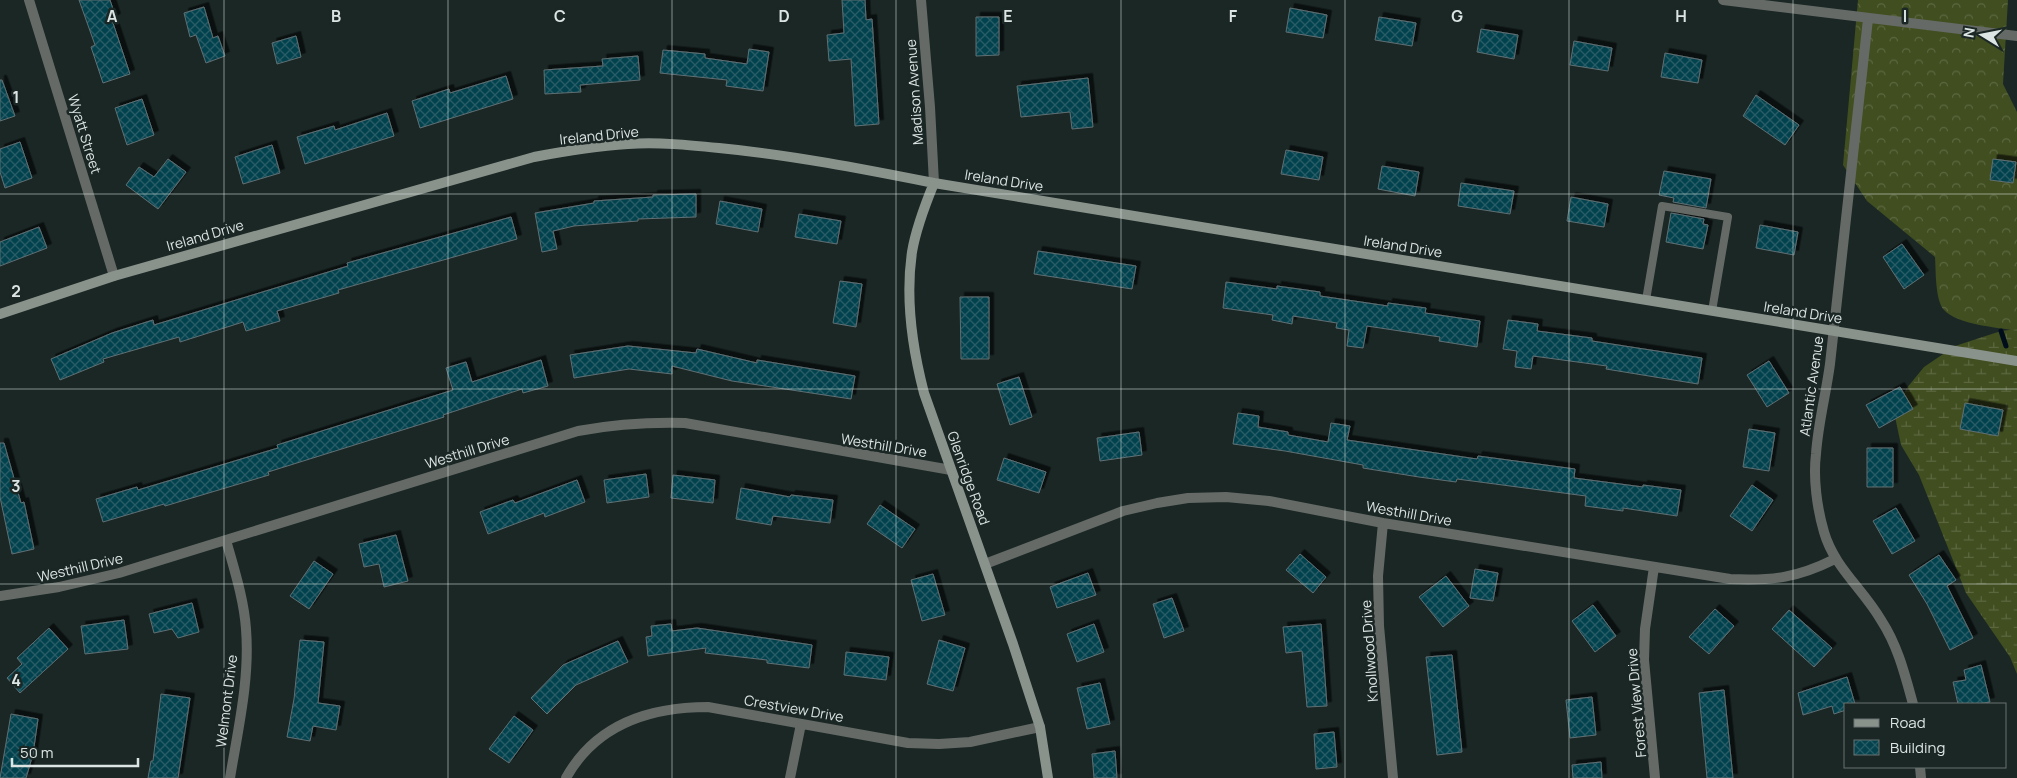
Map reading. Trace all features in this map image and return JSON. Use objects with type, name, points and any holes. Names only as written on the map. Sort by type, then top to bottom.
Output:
[{"type":"main road","name":"Ireland Drive","points":[[0,314],[114,276],[534,157],[584,148],[630,144],[676,144],[834,163],[934,183],[2017,361]]},
{"type":"main road","name":"Glenridge Road","points":[[934,183],[920,218],[912,252],[909,287],[911,326],[916,363],[924,394],[985,564],[1040,727],[1048,778]]},
{"type":"street","name":"Wyatt Street","points":[[29,0],[114,276]]},
{"type":"street","name":"Madison Avenue","points":[[922,0],[934,183]]},
{"type":"street","points":[[1723,0],[2017,36]]},
{"type":"street","name":"Atlantic Avenue","points":[[1868,19],[1830,365],[1815,455],[1817,497],[1822,523],[1835,559],[1882,621],[1896,648],[1904,670],[1912,703]]},
{"type":"street","name":"Westhill Drive","points":[[0,596],[59,588],[119,573],[578,431],[612,425],[646,422],[694,425],[820,449],[951,470]]},
{"type":"street","name":"Westhill Drive","points":[[985,564],[1123,511],[1188,498],[1226,497],[1269,501],[1383,523],[1730,580],[1762,580],[1793,576],[1812,571],[1835,559]]},
{"type":"street","name":"Knollwood Drive","points":[[1383,523],[1378,576],[1379,626],[1393,778]]},
{"type":"street","name":"Welmont Drive","points":[[226,540],[243,603],[246,630],[244,685],[230,778]]},
{"type":"street","name":"Forest View Drive","points":[[1654,566],[1645,629],[1644,660],[1656,778]]},
{"type":"street","name":"Crestview Drive","points":[[566,778],[585,752],[605,735],[625,723],[650,713],[680,707],[708,707],[908,743],[970,742],[1040,727]]},
{"type":"street","points":[[790,778],[801,724]]},
{"type":"lane","points":[[1646,300],[1662,206],[1728,217],[1712,311]]},
{"type":"green space","points":[[1858,0],[2008,0],[2003,84],[2017,112],[2017,331],[1968,322],[1950,315],[1944,310],[1937,293],[1935,257],[1867,201],[1843,165]]},
{"type":"green space","points":[[2017,329],[2017,674],[2010,657],[1966,593],[1919,475],[1901,445],[1894,412],[1906,389],[1924,367],[1955,346],[2001,331]]},
{"type":"building","points":[[79,0],[110,0],[116,18],[112,20],[130,74],[103,83],[91,47],[95,45]]},
{"type":"building","points":[[842,0],[865,0],[866,20],[872,19],[879,124],[855,126],[851,59],[829,61],[827,35],[844,33]]},
{"type":"building","points":[[204,7],[213,38],[218,36],[225,56],[206,63],[196,35],[190,37],[184,13]]},
{"type":"building","points":[[1290,8],[1327,15],[1323,38],[1286,32]]},
{"type":"building","points":[[976,17],[999,17],[999,55],[976,56]]},
{"type":"building","points":[[1379,17],[1416,23],[1412,46],[1375,40]]},
{"type":"building","points":[[1481,29],[1518,35],[1514,59],[1477,52]]},
{"type":"building","points":[[296,36],[301,57],[277,64],[272,43]]},
{"type":"building","points":[[1574,41],[1612,48],[1608,71],[1570,65]]},
{"type":"building","points":[[749,49],[769,52],[763,91],[726,86],[727,80],[660,73],[663,50],[705,54],[705,58],[747,64]]},
{"type":"building","points":[[1665,53],[1702,60],[1698,83],[1661,77]]},
{"type":"building","points":[[638,56],[640,80],[580,85],[581,92],[545,94],[544,70],[603,66],[602,59]]},
{"type":"building","points":[[506,76],[513,99],[420,128],[412,101],[449,89],[450,93]]},
{"type":"building","points":[[1088,78],[1093,127],[1072,129],[1070,112],[1021,117],[1017,86]]},
{"type":"building","points":[[0,80],[2,80],[15,116],[0,121]]},
{"type":"building","points":[[1756,95],[1799,125],[1785,145],[1743,116]]},
{"type":"building","points":[[142,99],[154,135],[127,145],[115,108]]},
{"type":"building","points":[[387,113],[394,136],[305,164],[297,137],[334,126],[335,130]]},
{"type":"building","points":[[20,142],[32,178],[5,188],[0,172],[0,149]]},
{"type":"building","points":[[272,145],[280,173],[243,184],[235,157]]},
{"type":"building","points":[[1286,150],[1323,157],[1319,180],[1281,174]]},
{"type":"building","points":[[168,159],[186,172],[158,209],[126,185],[139,167],[154,177]]},
{"type":"building","points":[[1993,159],[2016,162],[2013,183],[1990,180]]},
{"type":"building","points":[[1382,166],[1419,172],[1415,196],[1378,189]]},
{"type":"building","points":[[1664,171],[1711,179],[1706,208],[1673,202],[1674,198],[1659,195]]},
{"type":"building","points":[[1461,183],[1514,191],[1510,214],[1458,206]]},
{"type":"building","points":[[696,194],[696,217],[638,219],[638,221],[574,226],[553,231],[557,249],[542,252],[535,213],[594,203],[594,201],[653,197],[653,195]]},
{"type":"building","points":[[1571,197],[1608,204],[1604,227],[1567,221]]},
{"type":"building","points":[[720,201],[762,209],[758,232],[716,224]]},
{"type":"building","points":[[1671,213],[1704,219],[1703,224],[1708,225],[1703,249],[1666,242]]},
{"type":"building","points":[[799,214],[841,221],[837,244],[795,237]]},
{"type":"building","points":[[511,217],[517,239],[338,290],[339,293],[277,311],[280,321],[246,331],[243,322],[180,342],[179,337],[103,359],[104,362],[60,380],[51,359],[112,333],[153,320],[154,325],[348,266],[347,263]]},
{"type":"building","points":[[1760,225],[1798,232],[1794,255],[1756,248]]},
{"type":"building","points":[[39,227],[47,248],[0,266],[0,242]]},
{"type":"building","points":[[1902,244],[1924,275],[1904,289],[1883,257]]},
{"type":"building","points":[[1038,251],[1136,266],[1132,289],[1034,274]]},
{"type":"building","points":[[840,281],[862,284],[856,327],[833,323]]},
{"type":"building","points":[[1226,282],[1277,289],[1277,286],[1320,292],[1320,296],[1388,306],[1388,303],[1426,308],[1425,313],[1480,321],[1477,347],[1439,341],[1440,337],[1367,326],[1363,348],[1347,346],[1349,330],[1336,328],[1337,323],[1293,316],[1292,324],[1272,320],[1273,315],[1223,308]]},
{"type":"building","points":[[960,297],[989,297],[989,359],[961,359]]},
{"type":"building","points":[[1508,320],[1538,324],[1537,331],[1592,338],[1592,341],[1702,358],[1698,384],[1606,369],[1607,366],[1533,356],[1531,369],[1515,367],[1517,351],[1503,349]]},
{"type":"building","points":[[628,346],[696,353],[697,349],[757,363],[757,360],[855,376],[851,399],[732,381],[672,366],[672,374],[629,369],[574,378],[570,355]]},
{"type":"building","points":[[541,360],[548,386],[523,393],[522,389],[443,415],[444,417],[268,472],[269,475],[103,522],[96,499],[137,487],[138,490],[278,448],[277,445],[453,390],[446,368],[466,362],[472,382]]},
{"type":"building","points":[[1769,361],[1789,393],[1767,407],[1747,375]]},
{"type":"building","points":[[1019,377],[1032,417],[1010,425],[997,384]]},
{"type":"building","points":[[1900,387],[1913,409],[1879,428],[1866,405]]},
{"type":"building","points":[[1965,403],[2003,410],[1998,436],[1960,429]]},
{"type":"building","points":[[1238,413],[1259,416],[1258,427],[1288,432],[1288,435],[1328,442],[1331,423],[1350,426],[1347,440],[1477,459],[1478,456],[1575,469],[1574,478],[1681,490],[1677,516],[1623,508],[1623,511],[1585,506],[1586,496],[1457,479],[1456,482],[1419,477],[1363,468],[1363,465],[1285,451],[1233,444]]},
{"type":"building","points":[[1749,429],[1775,433],[1769,471],[1743,467]]},
{"type":"building","points":[[1139,432],[1142,455],[1100,461],[1097,438]]},
{"type":"building","points":[[0,443],[4,443],[21,503],[24,502],[34,549],[12,554],[0,497]]},
{"type":"building","points":[[1867,448],[1893,448],[1893,487],[1867,487]]},
{"type":"building","points":[[1004,458],[1046,472],[1039,493],[997,480]]},
{"type":"building","points":[[646,474],[649,497],[607,503],[604,480]]},
{"type":"building","points":[[673,475],[715,480],[713,503],[671,498]]},
{"type":"building","points":[[577,480],[585,502],[545,517],[544,513],[488,534],[480,512],[513,500],[515,503]]},
{"type":"building","points":[[1752,485],[1773,500],[1752,531],[1730,516]]},
{"type":"building","points":[[741,488],[790,497],[791,495],[833,500],[830,523],[773,516],[771,525],[736,519]]},
{"type":"building","points":[[880,505],[915,529],[902,548],[867,524]]},
{"type":"building","points":[[1896,508],[1915,541],[1892,554],[1873,521]]},
{"type":"building","points":[[396,535],[408,581],[384,587],[379,564],[364,567],[359,544]]},
{"type":"building","points":[[1300,554],[1326,577],[1313,593],[1286,570]]},
{"type":"building","points":[[1939,555],[1956,580],[1947,586],[1973,638],[1950,650],[1927,604],[1909,575]]},
{"type":"building","points":[[314,561],[333,574],[309,609],[290,596]]},
{"type":"building","points":[[1475,569],[1498,573],[1493,601],[1470,598]]},
{"type":"building","points":[[1088,573],[1096,595],[1057,608],[1050,587]]},
{"type":"building","points":[[933,574],[945,615],[922,621],[911,580]]},
{"type":"building","points":[[1446,576],[1469,606],[1443,627],[1419,597]]},
{"type":"building","points":[[1172,598],[1184,631],[1164,638],[1153,604]]},
{"type":"building","points":[[192,603],[199,632],[178,638],[172,629],[154,633],[149,614]]},
{"type":"building","points":[[1593,605],[1616,636],[1595,652],[1572,621]]},
{"type":"building","points":[[1715,609],[1734,626],[1709,654],[1689,637]]},
{"type":"building","points":[[1789,610],[1832,648],[1814,667],[1772,629]]},
{"type":"building","points":[[124,620],[128,649],[85,654],[81,626]]},
{"type":"building","points":[[671,624],[672,631],[697,628],[812,645],[809,668],[767,663],[767,660],[705,653],[706,648],[648,656],[646,637],[652,636],[651,626]]},
{"type":"building","points":[[1094,624],[1104,652],[1077,662],[1067,634]]},
{"type":"building","points":[[1321,624],[1327,706],[1307,707],[1302,651],[1286,653],[1283,627]]},
{"type":"building","points":[[49,628],[68,649],[20,693],[7,678],[22,664],[17,658]]},
{"type":"building","points":[[300,640],[324,642],[318,703],[340,706],[336,730],[313,726],[310,741],[287,737],[294,699]]},
{"type":"building","points":[[939,640],[965,648],[953,691],[927,684]]},
{"type":"building","points":[[618,641],[628,662],[576,685],[547,714],[531,698],[563,665]]},
{"type":"building","points":[[846,652],[889,657],[886,680],[844,675]]},
{"type":"building","points":[[1452,655],[1462,752],[1437,755],[1426,657]]},
{"type":"building","points":[[1981,665],[1990,702],[1958,703],[1953,682],[1966,680],[1964,670]]},
{"type":"building","points":[[1847,677],[1855,703],[1844,703],[1844,711],[1834,714],[1832,706],[1803,715],[1798,693]]},
{"type":"building","points":[[1100,683],[1110,724],[1087,729],[1077,688]]},
{"type":"building","points":[[1724,690],[1733,778],[1707,778],[1699,693]]},
{"type":"building","points":[[161,694],[190,698],[178,778],[148,778],[151,761],[153,761]]},
{"type":"building","points":[[1592,697],[1596,735],[1570,738],[1566,700]]},
{"type":"building","points":[[11,714],[38,719],[33,754],[26,778],[0,778]]},
{"type":"building","points":[[514,716],[533,730],[509,763],[489,749]]},
{"type":"building","points":[[1334,732],[1337,767],[1316,769],[1314,734]]},
{"type":"building","points":[[1115,751],[1117,778],[1094,778],[1092,754]]},
{"type":"building","points":[[1601,762],[1602,778],[1573,778],[1572,765]]},
{"type":"waterway","points":[[2001,331],[2006,346]]}]
